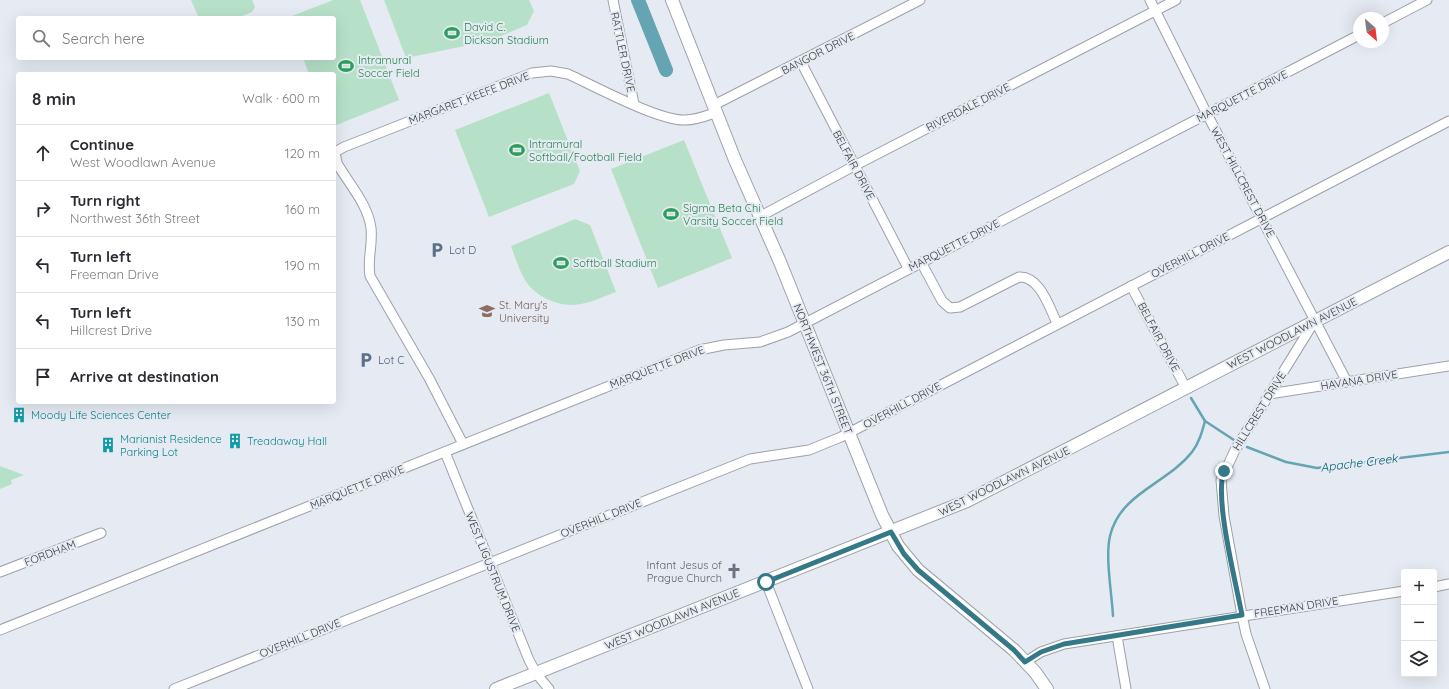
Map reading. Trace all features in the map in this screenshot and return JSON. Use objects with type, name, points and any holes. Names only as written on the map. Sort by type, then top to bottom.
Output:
[{"type":"street","name":"RATTLER DRIVE","points":[[613,0],[634,104]]},
{"type":"street","name":"NORTHWEST 36TH STREET","points":[[672,0],[882,515],[891,532],[904,554],[918,570],[999,637],[1025,662],[1047,689]]},
{"type":"street","name":"BANGOR DRIVE","points":[[716,108],[920,0]]},
{"type":"street","name":"WEST HILLCREST DRIVE","points":[[1150,0],[1314,322]]},
{"type":"street","name":"RIVERDALE DRIVE","points":[[760,217],[854,166],[1176,0]]},
{"type":"street","points":[[1389,20],[1427,0]]},
{"type":"street","name":"MARQUETTE DRIVE","points":[[0,630],[699,350],[724,345],[760,342],[773,338],[805,324],[908,268],[1353,38]]},
{"type":"street","name":"BELFAIR DRIVE","points":[[801,62],[908,268]]},
{"type":"street","name":"MARGARET KEEFE DRIVE","points":[[336,151],[532,73],[551,71],[568,74],[665,117],[683,120],[700,119],[716,108]]},
{"type":"street","name":"OVERHILL DRIVE","points":[[174,689],[750,459],[809,450],[849,433],[1057,323],[1449,121]]},
{"type":"street","name":"MARGARET KEEFE DRIVE","points":[[336,155],[340,168],[369,219],[372,240],[368,264],[370,276],[429,378],[463,444]]},
{"type":"street","name":"WEST WOODLAWN AVENUE","points":[[496,689],[967,501],[1449,252]]},
{"type":"street","points":[[921,262],[942,301],[950,308],[960,307],[1019,277],[1023,277],[1036,284],[1057,323]]},
{"type":"street","name":"BELFAIR DRIVE","points":[[1131,286],[1186,388]]},
{"type":"street","points":[[1314,322],[1347,382]]},
{"type":"street","name":"HILLCREST DRIVE","points":[[1265,689],[1246,634],[1242,615],[1224,516],[1221,480],[1229,460],[1314,322]]},
{"type":"street","name":"HAVANA DRIVE","points":[[1269,394],[1449,366]]},
{"type":"street","name":"WEST LIGUSTRUM DRIVE","points":[[445,452],[536,673],[549,689]]},
{"type":"street","name":"FORDHAM","points":[[0,572],[101,533]]},
{"type":"street","points":[[766,582],[808,689]]},
{"type":"street","points":[[1437,586],[1449,584]]},
{"type":"street","name":"FREEMAN DRIVE","points":[[1025,662],[1041,652],[1058,646],[1242,615],[1401,591]]},
{"type":"street","points":[[1117,636],[1126,689]]},
{"type":"green space","points":[[191,0],[252,0],[255,7],[252,12],[242,16],[198,16]]},
{"type":"green space","name":"Intramural Soccer Field","points":[[333,0],[360,0],[399,100],[336,125],[336,72],[308,72],[304,60],[336,60],[336,16],[292,16]]},
{"type":"green space","name":"David C. Dickson Stadium","points":[[384,0],[529,0],[534,11],[527,25],[489,41],[406,58]]},
{"type":"green space","name":"Intramural Softball/Football Field","points":[[549,93],[580,171],[574,184],[489,217],[455,130]]},
{"type":"green space","name":"Sigma Beta Chi Varsity Soccer Field","points":[[684,140],[732,258],[658,288],[611,169]]},
{"type":"green space","name":"Softball Stadium","points":[[575,219],[590,225],[616,292],[585,303],[573,305],[557,303],[542,297],[536,292],[525,280],[511,246]]},
{"type":"green space","points":[[0,466],[24,475],[11,480],[12,484],[0,489]]},
{"type":"waterway","name":"Apache Creek","points":[[638,0],[666,70]]},
{"type":"waterway","name":"Apache Creek","points":[[1191,398],[1205,421],[1234,440]]},
{"type":"waterway","points":[[1113,616],[1108,554],[1110,536],[1115,521],[1134,499],[1170,473],[1192,452],[1198,441],[1205,421]]},
{"type":"waterway","name":"Apache Creek","points":[[1247,447],[1286,462],[1317,468],[1449,452]]},
{"type":"place","name":"David C. Dickson Stadium","points":[[452,33]]},
{"type":"place","name":"Intramural Soccer Field","points":[[346,66]]},
{"type":"place","name":"Intramural Softball/Football Field","points":[[517,150]]},
{"type":"place","name":"Sigma Beta Chi Varsity Soccer Field","points":[[671,214]]},
{"type":"place","name":"Lot D","points":[[437,250]]},
{"type":"place","name":"Softball Stadium","points":[[561,263]]},
{"type":"place","name":"St. Mary's University","points":[[487,311]]},
{"type":"place","name":"Lot C","points":[[366,360]]},
{"type":"place","name":"Moody Life Sciences Center","points":[[19,415]]},
{"type":"place","name":"Treadaway Hall","points":[[235,441]]},
{"type":"place","name":"Marianist Residence Parking Lot","points":[[108,445]]},
{"type":"place","name":"Infant Jesus of Prague Church","points":[[734,571]]},
{"type":"route","points":[[766,582],[891,532],[898,546],[918,570],[1014,650],[1025,662],[1041,652],[1064,644],[1242,615],[1222,501],[1221,480],[1224,471]]}]
